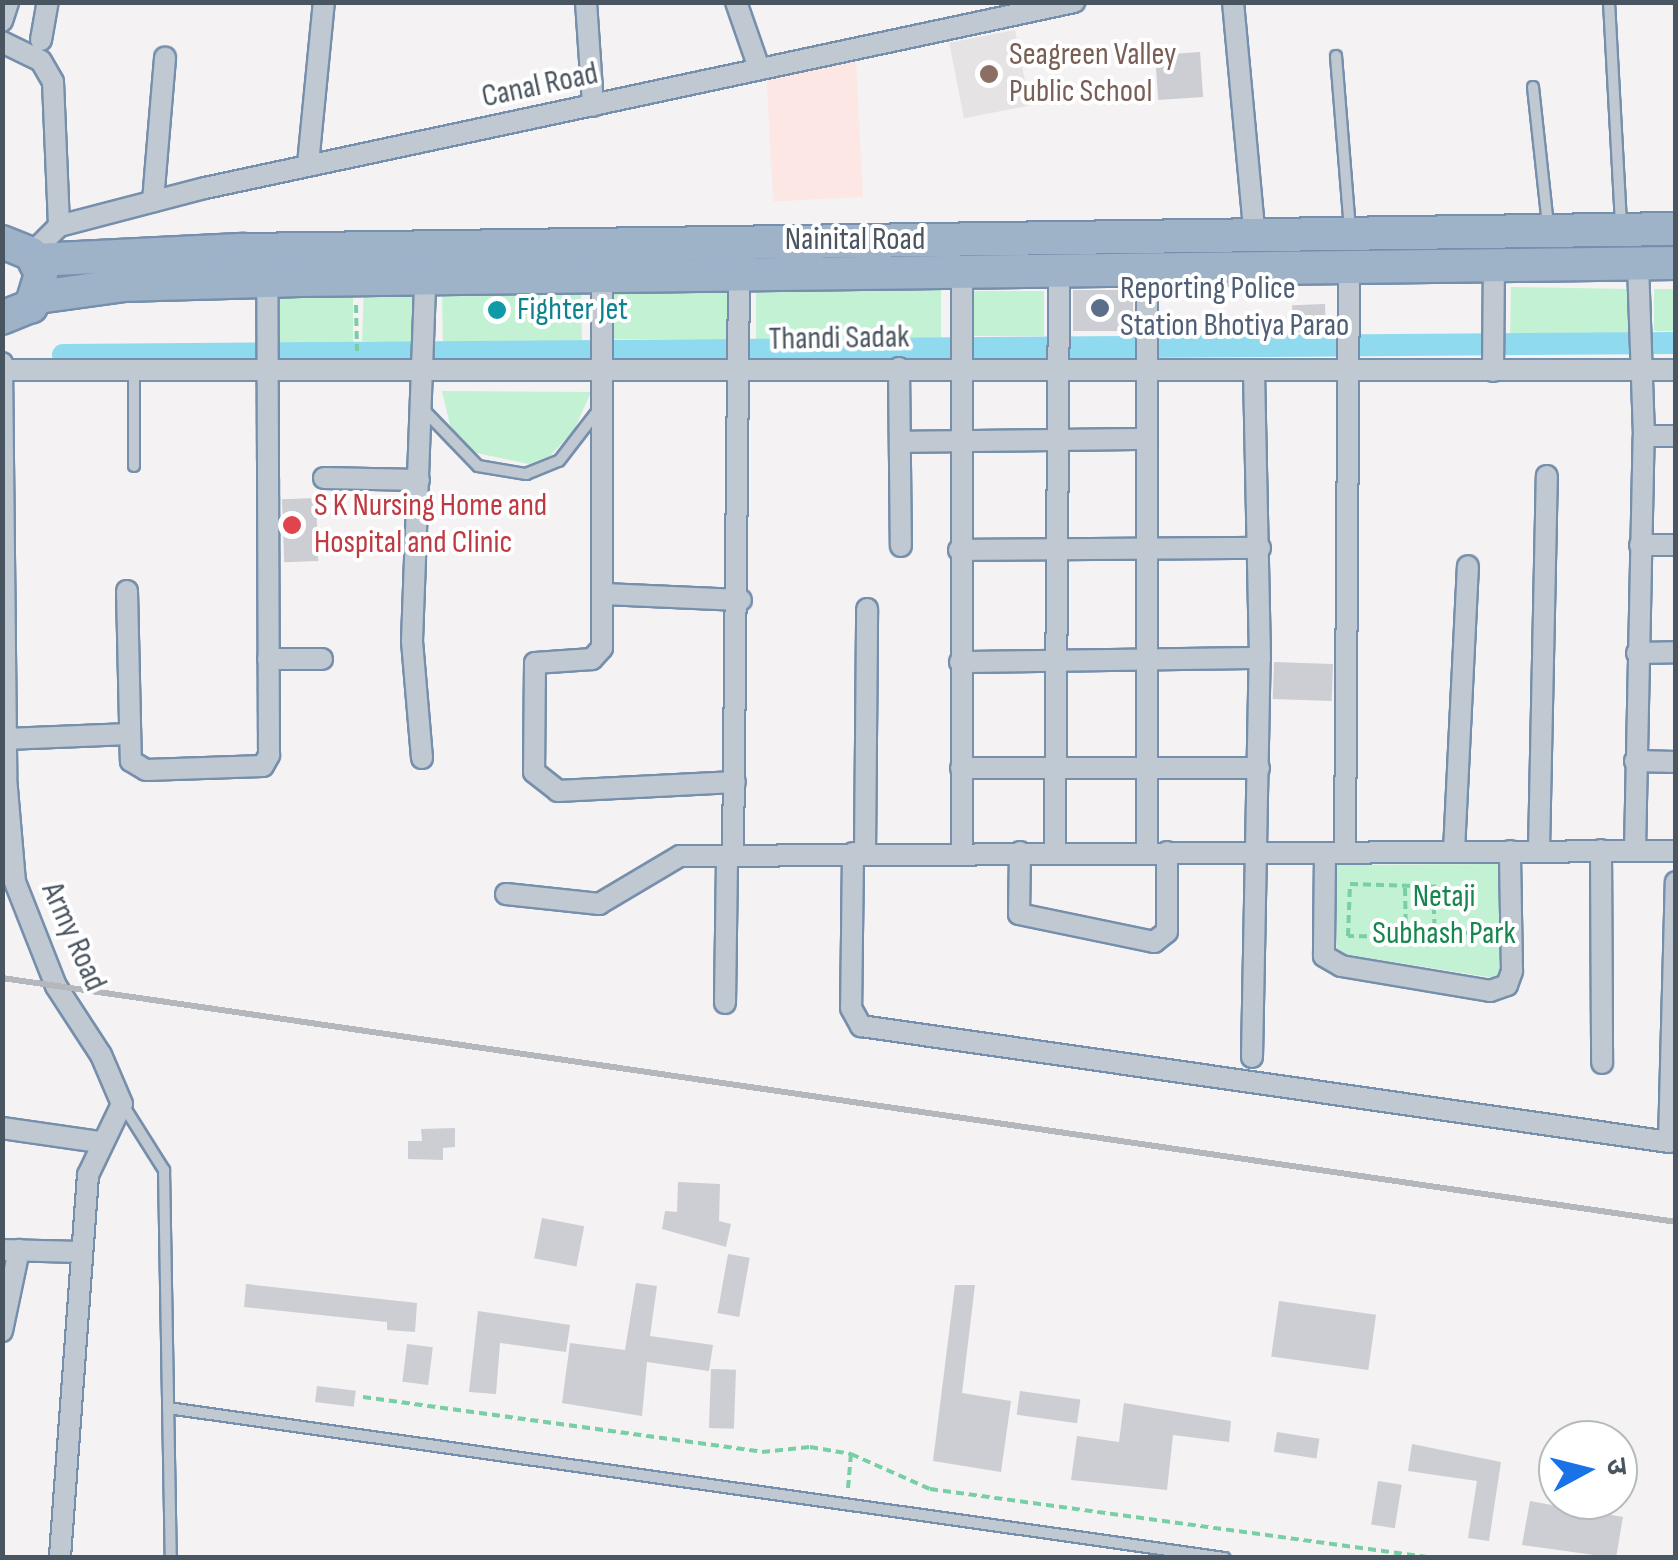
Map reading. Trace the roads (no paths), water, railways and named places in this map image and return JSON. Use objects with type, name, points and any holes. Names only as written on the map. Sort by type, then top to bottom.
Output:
[{"type":"highway","name":"Nainital Road","points":[[23,252],[1676,230]]},
{"type":"highway","points":[[1146,238],[1147,272]]},
{"type":"highway","points":[[425,246],[425,281]]},
{"type":"highway","points":[[2,318],[22,313],[38,297],[23,252]]},
{"type":"highway","name":"Nainital Road","points":[[38,297],[123,285],[268,281],[1676,264]]},
{"type":"street","points":[[2,21],[8,2]]},
{"type":"street","points":[[40,40],[48,2]]},
{"type":"street","points":[[308,164],[324,2]]},
{"type":"street","points":[[586,2],[594,106]]},
{"type":"street","points":[[736,2],[759,68]]},
{"type":"street","name":"Canal Road","points":[[59,226],[308,164],[1074,2]]},
{"type":"street","points":[[1233,2],[1255,236]]},
{"type":"street","points":[[2,42],[42,61],[53,82],[59,226],[23,252]]},
{"type":"street","points":[[153,201],[165,58]]},
{"type":"street","points":[[1634,850],[1644,436],[1638,264]]},
{"type":"street","points":[[1493,354],[1494,266]]},
{"type":"street","points":[[1349,269],[1335,854],[1324,956],[1341,966],[1490,991],[1507,985],[1512,971],[1510,851]]},
{"type":"street","points":[[1020,852],[1019,914],[1154,942],[1167,932],[1148,768],[1147,272]]},
{"type":"street","points":[[725,1003],[740,600],[740,274]]},
{"type":"street","points":[[962,274],[962,852]]},
{"type":"street","points":[[1056,852],[1054,550],[1059,274]]},
{"type":"street","points":[[602,277],[600,657],[535,663],[538,782],[558,791],[735,782]]},
{"type":"street","points":[[127,591],[130,734],[136,768],[263,766],[268,659],[268,281]]},
{"type":"street","points":[[422,758],[412,642],[425,281]]},
{"type":"street","name":"Thandi Sadak","points":[[3,367],[134,374],[266,359],[740,357],[899,368],[961,355],[1146,356],[1254,370],[1349,356],[1642,351],[1676,370]]},
{"type":"street","name":"Army Road","points":[[3,367],[6,739],[16,882],[27,923],[122,1104]]},
{"type":"street","points":[[899,368],[901,546]]},
{"type":"street","points":[[1252,1057],[1260,658],[1254,370]]},
{"type":"street","points":[[1644,436],[1676,436]]},
{"type":"street","points":[[900,442],[1147,439]]},
{"type":"street","points":[[1539,850],[1547,476]]},
{"type":"street","points":[[324,478],[419,480]]},
{"type":"street","points":[[1640,545],[1676,545]]},
{"type":"street","points":[[959,550],[1260,548]]},
{"type":"street","points":[[1454,850],[1468,566]]},
{"type":"street","points":[[603,594],[740,600]]},
{"type":"street","points":[[867,610],[851,1008],[861,1026],[1669,1142],[1676,882]]},
{"type":"street","points":[[1637,653],[1676,652]]},
{"type":"street","points":[[960,662],[1260,658]]},
{"type":"street","points":[[268,659],[322,659]]},
{"type":"street","points":[[6,739],[130,734]]},
{"type":"street","points":[[1635,761],[1676,762]]},
{"type":"street","points":[[961,768],[1259,768]]},
{"type":"street","points":[[1601,850],[1602,1062]]},
{"type":"street","points":[[506,894],[598,904],[666,861],[730,856],[962,852],[1676,852]]},
{"type":"street","points":[[60,1558],[88,1174],[100,1142],[122,1104]]},
{"type":"street","points":[[2,1128],[100,1142]]},
{"type":"street","points":[[2,1331],[11,1250],[81,1252]]},
{"type":"lane","points":[[1608,2],[1622,230]]},
{"type":"lane","points":[[1336,56],[1350,236]]},
{"type":"lane","points":[[1533,88],[1548,230]]},
{"type":"lane","points":[[134,374],[134,466]]},
{"type":"lane","points":[[421,406],[478,466],[526,474],[559,460],[602,404]]},
{"type":"lane","points":[[122,1104],[164,1170],[172,1558]]},
{"type":"lane","points":[[168,1408],[1224,1558]]},
{"type":"waterway","points":[[63,355],[1676,343]]},
{"type":"railway","points":[[2,978],[1676,1222]]},
{"type":"place","name":"Seagreen Valley Public School","points":[[989,74]]},
{"type":"place","name":"Reporting Police Station Bhotiya Parao","points":[[1100,308]]},
{"type":"place","name":"Fighter Jet","points":[[497,310]]},
{"type":"place","name":"S K Nursing Home and Hospital and Clinic","points":[[292,525]]},
{"type":"park label","name":"Netaji Subhash Park","points":[[1444,916]]}]
